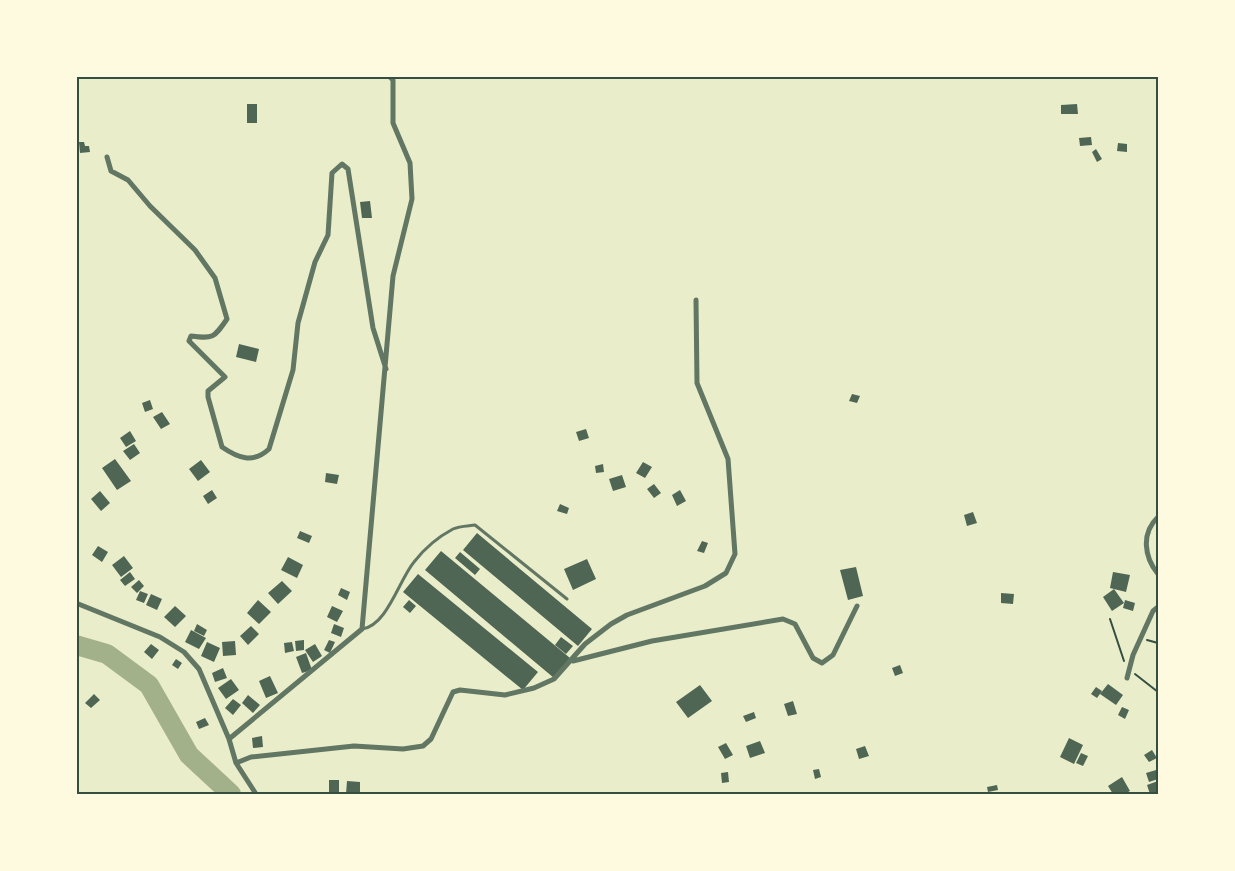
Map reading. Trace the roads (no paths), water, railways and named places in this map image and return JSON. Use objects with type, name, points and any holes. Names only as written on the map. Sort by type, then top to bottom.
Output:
[{"type":"street","points":[[229,739],[362,629],[393,276],[412,199],[410,163],[393,123],[393,80],[389,76]]},
{"type":"street","points":[[107,157],[111,171],[128,180],[150,206],[187,240],[215,278],[227,319],[213,337],[206,339],[191,336],[189,340],[225,377],[208,391],[222,447],[244,459],[262,455],[269,449],[293,370],[298,323],[315,262],[328,235],[332,173],[342,164],[348,169],[373,328],[386,369]]},
{"type":"street","points":[[236,763],[251,757],[354,746],[403,749],[423,746],[431,739],[453,692],[460,690],[517,694],[554,679],[585,644],[627,615],[705,586],[726,573],[735,554],[729,459],[697,383],[696,300]]},
{"type":"street","points":[[1158,517],[1149,532],[1146,544],[1152,566],[1158,574]]},
{"type":"street","points":[[76,603],[160,637],[184,652],[199,669],[229,739],[236,763],[256,795]]},
{"type":"street","points":[[571,662],[651,641],[783,619],[795,624],[813,658],[822,663],[833,655],[857,606]]},
{"type":"street","points":[[1127,678],[1133,655],[1153,611],[1158,607]]},
{"type":"lane","points":[[362,629],[370,628],[379,621],[414,561],[432,543],[454,528],[475,525],[567,599]]},
{"type":"waterway","points":[[76,645],[107,654],[149,685],[189,755],[231,794]]}]
